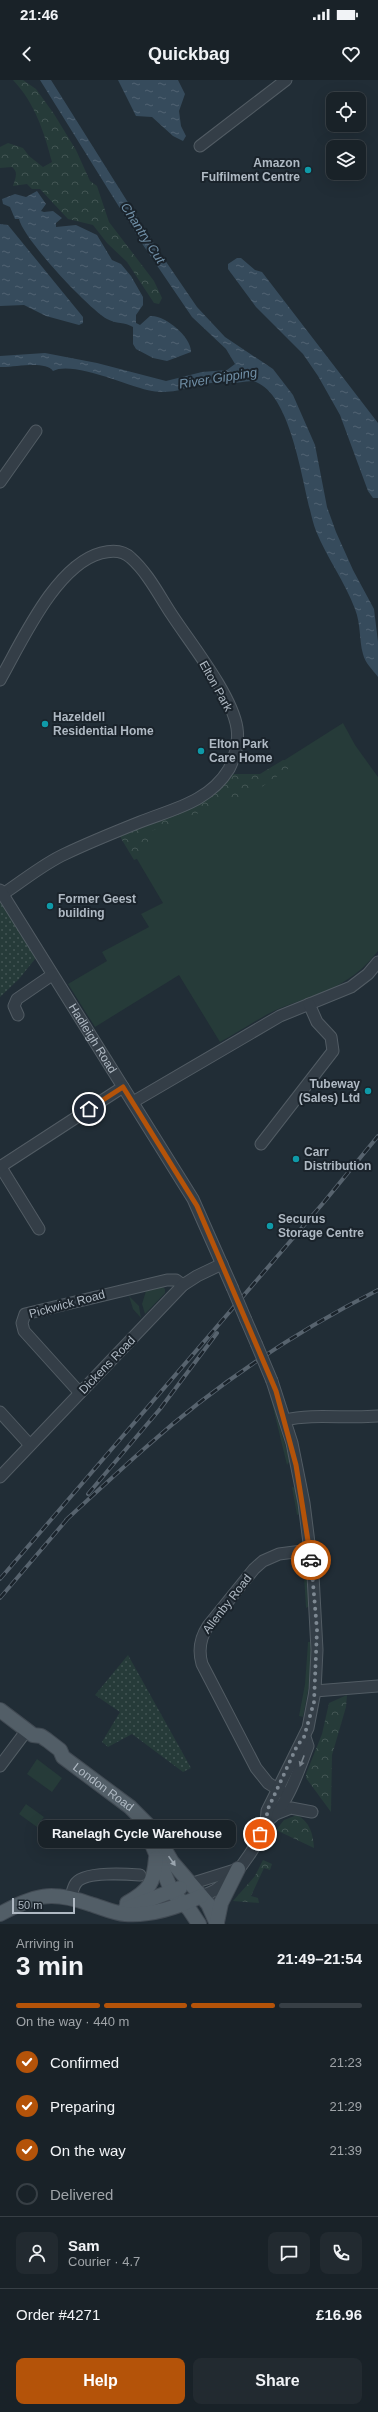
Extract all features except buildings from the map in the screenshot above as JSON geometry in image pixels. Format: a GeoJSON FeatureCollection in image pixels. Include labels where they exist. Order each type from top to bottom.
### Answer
{"type":"FeatureCollection","features":[{"type":"Feature","properties":{"kind":"main road","name":"London Road"},"geometry":{"type":"LineString","coordinates":[[0,1710],[30,1732],[36,1743],[54,1757],[63,1757],[119,1798],[142,1819],[154,1831],[172,1862],[211,1908],[217,1923]]}},
{"type":"Feature","properties":{"kind":"main road","name":"London Road"},"geometry":{"type":"LineString","coordinates":[[142,1819],[156,1857],[172,1892],[184,1904],[199,1924]]}},
{"type":"Feature","properties":{"kind":"main road"},"geometry":{"type":"LineString","coordinates":[[115,1910],[136,1898],[148,1888],[154,1879],[156,1857]]}},
{"type":"Feature","properties":{"kind":"main road"},"geometry":{"type":"LineString","coordinates":[[217,1923],[221,1903],[238,1869]]}},
{"type":"Feature","properties":{"kind":"main road"},"geometry":{"type":"LineString","coordinates":[[115,1910],[135,1906],[190,1884]]}},
{"type":"Feature","properties":{"kind":"main road","name":"Hadleigh Road"},"geometry":{"type":"LineString","coordinates":[[0,1914],[36,1898],[59,1895],[115,1910],[123,1914],[142,1914],[184,1904],[201,1896]]}},
{"type":"Feature","properties":{"kind":"street"},"geometry":{"type":"LineString","coordinates":[[200,146],[286,80]]}},
{"type":"Feature","properties":{"kind":"street"},"geometry":{"type":"LineString","coordinates":[[0,482],[36,431]]}},
{"type":"Feature","properties":{"kind":"street","name":"Elton Park"},"geometry":{"type":"LineString","coordinates":[[0,680],[23,639],[61,580],[84,561],[100,553],[119,552],[131,557],[158,594],[209,670],[226,701],[237,728],[237,749],[229,769],[217,784],[198,800],[62,855],[2,892]]}},
{"type":"Feature","properties":{"kind":"street","name":"Hadleigh Road"},"geometry":{"type":"LineString","coordinates":[[2,892],[193,1199],[272,1381],[285,1420],[304,1503],[317,1630],[315,1691],[304,1737],[308,1746],[284,1788],[272,1817],[250,1854],[238,1869],[218,1889],[201,1896]]}},
{"type":"Feature","properties":{"kind":"street"},"geometry":{"type":"LineString","coordinates":[[133,1102],[266,1023],[289,1011],[350,987],[368,974],[378,962]]}},
{"type":"Feature","properties":{"kind":"street"},"geometry":{"type":"LineString","coordinates":[[18,1015],[14,1006],[17,999],[52,974]]}},
{"type":"Feature","properties":{"kind":"street"},"geometry":{"type":"LineString","coordinates":[[261,1144],[334,1051],[331,1037],[317,1022],[309,1004]]}},
{"type":"Feature","properties":{"kind":"street"},"geometry":{"type":"LineString","coordinates":[[39,1229],[0,1166],[123,1087]]}},
{"type":"Feature","properties":{"kind":"street","name":"Dickens Road"},"geometry":{"type":"LineString","coordinates":[[0,1477],[183,1285],[197,1276],[222,1264]]}},
{"type":"Feature","properties":{"kind":"street","name":"Pickwick Road"},"geometry":{"type":"LineString","coordinates":[[80,1393],[24,1331],[22,1323],[25,1314],[168,1280],[174,1280],[183,1285]]}},
{"type":"Feature","properties":{"kind":"street"},"geometry":{"type":"LineString","coordinates":[[0,1412],[30,1445]]}},
{"type":"Feature","properties":{"kind":"street"},"geometry":{"type":"LineString","coordinates":[[285,1420],[304,1416],[348,1418],[378,1416]]}},
{"type":"Feature","properties":{"kind":"street","name":"Allenby Road"},"geometry":{"type":"LineString","coordinates":[[284,1788],[271,1777],[266,1778],[256,1768],[204,1669],[200,1658],[200,1641],[208,1626],[259,1564],[279,1554],[310,1550]]}},
{"type":"Feature","properties":{"kind":"street"},"geometry":{"type":"LineString","coordinates":[[315,1691],[378,1686]]}},
{"type":"Feature","properties":{"kind":"street"},"geometry":{"type":"LineString","coordinates":[[0,1766],[30,1732]]}},
{"type":"Feature","properties":{"kind":"street"},"geometry":{"type":"LineString","coordinates":[[272,1817],[291,1808],[312,1812]]}},
{"type":"Feature","properties":{"kind":"street"},"geometry":{"type":"LineString","coordinates":[[190,1884],[221,1873],[238,1869]]}},
{"type":"Feature","properties":{"kind":"street"},"geometry":{"type":"LineString","coordinates":[[71,1897],[77,1882],[81,1879],[107,1875],[140,1875]]}},
{"type":"Feature","properties":{"kind":"green space"},"geometry":{"type":"Polygon","coordinates":[[[13,80],[23,80],[36,89],[54,114],[76,150],[90,181],[97,186],[109,222],[154,281],[162,298],[159,304],[154,303],[127,262],[107,243],[93,225],[68,219],[40,189],[32,189],[27,184],[13,186],[16,176],[14,169],[12,167],[0,168],[0,147],[8,143],[23,148],[29,156],[43,167],[52,162],[38,118],[27,98],[13,80]]]}},
{"type":"Feature","properties":{"kind":"green space"},"geometry":{"type":"Polygon","coordinates":[[[343,723],[355,745],[378,777],[378,951],[355,974],[343,982],[319,994],[276,1010],[220,1042],[179,975],[95,1027],[68,984],[107,961],[102,952],[149,927],[141,914],[163,903],[121,832],[261,775],[343,723]]]}},
{"type":"Feature","properties":{"kind":"green space"},"geometry":{"type":"Polygon","coordinates":[[[283,760],[289,761],[289,768],[247,797],[222,801],[199,813],[151,831],[148,835],[148,854],[134,860],[116,830],[177,808],[230,774],[260,774],[283,760]]]}},
{"type":"Feature","properties":{"kind":"green space"},"geometry":{"type":"Polygon","coordinates":[[[0,890],[39,954],[19,979],[0,997],[0,890]]]}},
{"type":"Feature","properties":{"kind":"green space"},"geometry":{"type":"Polygon","coordinates":[[[163,1287],[165,1289],[165,1293],[145,1314],[142,1304],[146,1291],[163,1287]]]}},
{"type":"Feature","properties":{"kind":"green space"},"geometry":{"type":"Polygon","coordinates":[[[129,1296],[139,1306],[141,1318],[133,1309],[129,1296]]]}},
{"type":"Feature","properties":{"kind":"green space"},"geometry":{"type":"Polygon","coordinates":[[[268,1387],[290,1461],[287,1465],[268,1387]]]}},
{"type":"Feature","properties":{"kind":"green space"},"geometry":{"type":"Polygon","coordinates":[[[292,1487],[296,1488],[300,1514],[297,1515],[292,1487]]]}},
{"type":"Feature","properties":{"kind":"green space"},"geometry":{"type":"Polygon","coordinates":[[[303,1560],[307,1564],[310,1606],[306,1608],[303,1560]]]}},
{"type":"Feature","properties":{"kind":"green space"},"geometry":{"type":"Polygon","coordinates":[[[308,1642],[312,1642],[310,1681],[303,1717],[299,1716],[305,1684],[308,1642]]]}},
{"type":"Feature","properties":{"kind":"green space"},"geometry":{"type":"Polygon","coordinates":[[[128,1655],[191,1768],[183,1772],[132,1734],[108,1747],[102,1742],[120,1712],[95,1695],[128,1655]]]}},
{"type":"Feature","properties":{"kind":"green space"},"geometry":{"type":"Polygon","coordinates":[[[347,1695],[346,1707],[332,1755],[331,1812],[306,1778],[306,1774],[322,1734],[329,1703],[347,1695]]]}},
{"type":"Feature","properties":{"kind":"green space"},"geometry":{"type":"Polygon","coordinates":[[[37,1759],[62,1778],[52,1792],[27,1774],[37,1759]]]}},
{"type":"Feature","properties":{"kind":"green space"},"geometry":{"type":"Polygon","coordinates":[[[26,1804],[44,1817],[37,1827],[19,1814],[26,1804]]]}},
{"type":"Feature","properties":{"kind":"green space"},"geometry":{"type":"Polygon","coordinates":[[[297,1815],[308,1825],[313,1838],[314,1848],[276,1830],[284,1820],[297,1815]]]}},
{"type":"Feature","properties":{"kind":"green space"},"geometry":{"type":"Polygon","coordinates":[[[263,1860],[272,1864],[270,1870],[264,1868],[251,1896],[258,1898],[259,1903],[233,1901],[255,1876],[263,1860]]]}},
{"type":"Feature","properties":{"kind":"water"},"geometry":{"type":"Polygon","coordinates":[[[40,80],[51,80],[156,247],[197,307],[225,337],[273,369],[293,395],[315,445],[327,507],[336,532],[353,570],[374,609],[378,642],[378,677],[364,657],[358,620],[351,599],[316,531],[296,449],[289,427],[280,407],[269,392],[256,382],[249,381],[203,384],[176,391],[161,392],[142,389],[87,371],[62,369],[53,371],[49,368],[36,365],[0,367],[0,356],[45,353],[97,363],[166,381],[202,372],[227,370],[235,364],[226,349],[192,317],[141,242],[40,80]]]}},
{"type":"Feature","properties":{"kind":"water"},"geometry":{"type":"Polygon","coordinates":[[[118,80],[178,80],[185,94],[179,111],[181,126],[186,136],[183,141],[173,136],[152,117],[136,116],[118,80]]]}},
{"type":"Feature","properties":{"kind":"water"},"geometry":{"type":"Polygon","coordinates":[[[37,191],[46,204],[41,211],[53,211],[62,218],[56,223],[56,227],[76,225],[97,235],[112,260],[121,264],[131,276],[143,297],[143,305],[136,315],[136,323],[140,325],[150,316],[156,316],[162,319],[182,333],[190,346],[191,352],[167,361],[153,358],[136,349],[133,344],[133,327],[107,319],[72,288],[32,242],[23,229],[19,219],[15,219],[10,207],[3,204],[2,199],[15,194],[26,197],[37,191]]]}},
{"type":"Feature","properties":{"kind":"water"},"geometry":{"type":"Polygon","coordinates":[[[0,224],[8,225],[83,317],[83,323],[79,325],[46,316],[24,305],[0,306],[0,224]]]}},
{"type":"Feature","properties":{"kind":"water"},"geometry":{"type":"Polygon","coordinates":[[[237,258],[241,258],[255,270],[262,272],[378,423],[378,498],[373,498],[368,491],[340,415],[318,376],[303,354],[256,307],[228,269],[228,264],[237,258]]]}},
{"type":"Feature","properties":{"kind":"railway"},"geometry":{"type":"LineString","coordinates":[[0,1579],[324,1202],[378,1136]]}},
{"type":"Feature","properties":{"kind":"railway"},"geometry":{"type":"LineString","coordinates":[[66,1520],[171,1425],[227,1382],[286,1342],[347,1306],[378,1290]]}},
{"type":"Feature","properties":{"kind":"railway"},"geometry":{"type":"LineString","coordinates":[[88,1494],[160,1409],[217,1333]]}},
{"type":"Feature","properties":{"kind":"railway"},"geometry":{"type":"LineString","coordinates":[[0,1598],[69,1517]]}},
{"type":"Feature","properties":{"kind":"way so far"},"geometry":{"type":"LineString","coordinates":[[260,1834],[267,1821],[267,1811],[297,1746],[304,1737],[314,1702],[317,1666],[317,1619],[311,1560]]}},
{"type":"Feature","properties":{"kind":"place","name":"Amazon Fulfilment Centre"},"geometry":{"type":"Point","coordinates":[308,170]}},
{"type":"Feature","properties":{"kind":"place","name":"Hazeldell Residential Home"},"geometry":{"type":"Point","coordinates":[45,724]}},
{"type":"Feature","properties":{"kind":"place","name":"Elton Park Care Home"},"geometry":{"type":"Point","coordinates":[201,751]}},
{"type":"Feature","properties":{"kind":"place","name":"Former Geest building"},"geometry":{"type":"Point","coordinates":[50,906]}},
{"type":"Feature","properties":{"kind":"place","name":"Tubeway (Sales) Ltd"},"geometry":{"type":"Point","coordinates":[368,1091]}},
{"type":"Feature","properties":{"kind":"place","name":"Carr Distribution"},"geometry":{"type":"Point","coordinates":[296,1159]}},
{"type":"Feature","properties":{"kind":"place","name":"Securus Storage Centre"},"geometry":{"type":"Point","coordinates":[270,1226]}},
{"type":"Feature","properties":{"kind":"place","name":"Ranelagh Cycle Warehouse"},"geometry":{"type":"Point","coordinates":[260,1834]}},
{"type":"Feature","properties":{"kind":"route"},"geometry":{"type":"LineString","coordinates":[[89,1109],[123,1087],[178,1173],[197,1206],[280,1402],[292,1443],[304,1503],[311,1560]]}},
{"type":"Feature","properties":{"kind":"water label","name":"Chantry Cut"},"geometry":{"type":"Point","coordinates":[143,233]}},
{"type":"Feature","properties":{"kind":"water label","name":"River Gipping"},"geometry":{"type":"Point","coordinates":[218,378]}}]}
